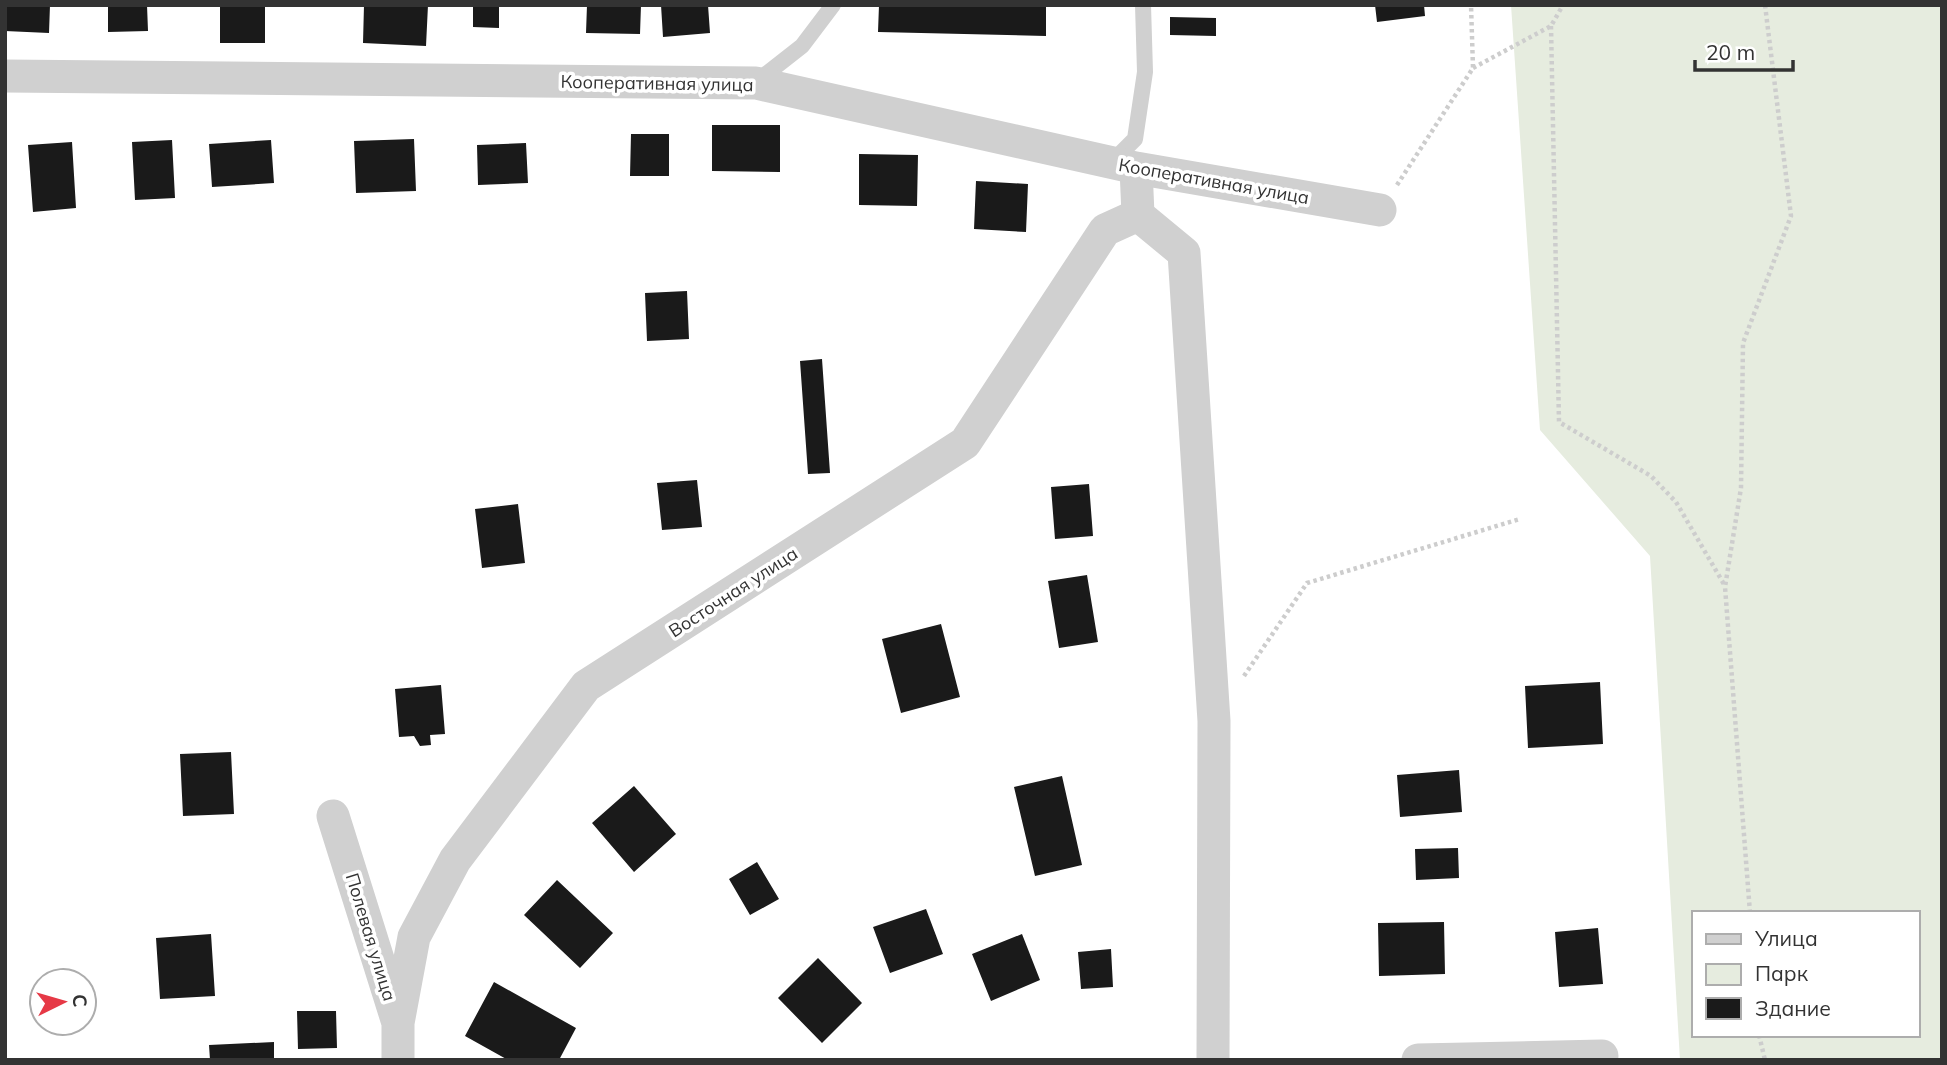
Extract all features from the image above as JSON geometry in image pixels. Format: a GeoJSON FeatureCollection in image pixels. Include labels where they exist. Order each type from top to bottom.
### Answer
{"type":"FeatureCollection","features":[{"type":"Feature","properties":{"kind":"street","name":"Кооперативная улица"},"geometry":{"type":"LineString","coordinates":[[5,76],[755,83],[1124,165],[1380,210]]}},
{"type":"Feature","properties":{"kind":"street"},"geometry":{"type":"LineString","coordinates":[[1124,165],[1138,215],[1184,253],[1214,721],[1213,1060]]}},
{"type":"Feature","properties":{"kind":"street","name":"Восточная улица"},"geometry":{"type":"LineString","coordinates":[[398,1023],[414,937],[455,860],[586,686],[965,443],[1105,230],[1138,215]]}},
{"type":"Feature","properties":{"kind":"street","name":"Полевая улица"},"geometry":{"type":"LineString","coordinates":[[332,816],[398,1023],[398,1060]]}},
{"type":"Feature","properties":{"kind":"street"},"geometry":{"type":"LineString","coordinates":[[1418,1060],[1602,1056]]}},
{"type":"Feature","properties":{"kind":"lane"},"geometry":{"type":"LineString","coordinates":[[755,83],[802,46],[833,5]]}},
{"type":"Feature","properties":{"kind":"lane"},"geometry":{"type":"LineString","coordinates":[[1124,165],[1135,139],[1145,72],[1143,5]]}},
{"type":"Feature","properties":{"kind":"path"},"geometry":{"type":"LineString","coordinates":[[1471,5],[1473,68]]}},
{"type":"Feature","properties":{"kind":"path"},"geometry":{"type":"LineString","coordinates":[[1380,210],[1473,68],[1550,26],[1563,5]]}},
{"type":"Feature","properties":{"kind":"path"},"geometry":{"type":"LineString","coordinates":[[1750,911],[1725,587],[1741,488],[1743,343],[1791,216],[1765,5]]}},
{"type":"Feature","properties":{"kind":"path"},"geometry":{"type":"LineString","coordinates":[[1550,26],[1559,422],[1651,476],[1676,502],[1725,587]]}},
{"type":"Feature","properties":{"kind":"path"},"geometry":{"type":"LineString","coordinates":[[1214,721],[1307,583],[1520,519]]}},
{"type":"Feature","properties":{"kind":"path"},"geometry":{"type":"LineString","coordinates":[[1759,1037],[1765,1060]]}},
{"type":"Feature","properties":{"kind":"green space"},"geometry":{"type":"Polygon","coordinates":[[[1511,5],[1942,5],[1942,1060],[1680,1060],[1650,556],[1540,430],[1511,5]]]}},
{"type":"Feature","properties":{"kind":"building"},"geometry":{"type":"Polygon","coordinates":[[[5,5],[50,5],[49,33],[5,31],[5,5]]]}},
{"type":"Feature","properties":{"kind":"building"},"geometry":{"type":"Polygon","coordinates":[[[108,5],[147,5],[148,31],[108,32],[108,5]]]}},
{"type":"Feature","properties":{"kind":"building"},"geometry":{"type":"Polygon","coordinates":[[[220,5],[265,5],[265,43],[220,43],[220,5]]]}},
{"type":"Feature","properties":{"kind":"building"},"geometry":{"type":"Polygon","coordinates":[[[364,5],[428,5],[426,46],[363,43],[364,5]]]}},
{"type":"Feature","properties":{"kind":"building"},"geometry":{"type":"Polygon","coordinates":[[[473,5],[499,5],[499,28],[473,27],[473,5]]]}},
{"type":"Feature","properties":{"kind":"building"},"geometry":{"type":"Polygon","coordinates":[[[587,5],[641,5],[640,34],[586,33],[587,5]]]}},
{"type":"Feature","properties":{"kind":"building"},"geometry":{"type":"Polygon","coordinates":[[[661,5],[708,5],[710,33],[663,37],[661,5]]]}},
{"type":"Feature","properties":{"kind":"building"},"geometry":{"type":"Polygon","coordinates":[[[879,5],[1046,5],[1046,36],[878,32],[879,5]]]}},
{"type":"Feature","properties":{"kind":"building"},"geometry":{"type":"Polygon","coordinates":[[[1375,5],[1424,5],[1425,16],[1377,22],[1375,5]]]}},
{"type":"Feature","properties":{"kind":"building"},"geometry":{"type":"Polygon","coordinates":[[[1170,17],[1216,18],[1216,36],[1170,35],[1170,17]]]}},
{"type":"Feature","properties":{"kind":"building"},"geometry":{"type":"Polygon","coordinates":[[[712,125],[780,125],[780,172],[712,171],[712,125]]]}},
{"type":"Feature","properties":{"kind":"building"},"geometry":{"type":"Polygon","coordinates":[[[631,134],[669,134],[669,176],[630,176],[631,134]]]}},
{"type":"Feature","properties":{"kind":"building"},"geometry":{"type":"Polygon","coordinates":[[[414,139],[416,191],[356,193],[354,141],[414,139]]]}},
{"type":"Feature","properties":{"kind":"building"},"geometry":{"type":"Polygon","coordinates":[[[172,140],[175,198],[135,200],[132,142],[172,140]]]}},
{"type":"Feature","properties":{"kind":"building"},"geometry":{"type":"Polygon","coordinates":[[[271,140],[274,183],[212,187],[209,144],[271,140]]]}},
{"type":"Feature","properties":{"kind":"building"},"geometry":{"type":"Polygon","coordinates":[[[72,142],[76,208],[33,212],[28,145],[72,142]]]}},
{"type":"Feature","properties":{"kind":"building"},"geometry":{"type":"Polygon","coordinates":[[[526,143],[528,183],[478,185],[477,145],[526,143]]]}},
{"type":"Feature","properties":{"kind":"building"},"geometry":{"type":"Polygon","coordinates":[[[859,154],[918,155],[917,206],[859,205],[859,154]]]}},
{"type":"Feature","properties":{"kind":"building"},"geometry":{"type":"Polygon","coordinates":[[[976,181],[1028,184],[1026,232],[974,229],[976,181]]]}},
{"type":"Feature","properties":{"kind":"building"},"geometry":{"type":"Polygon","coordinates":[[[687,291],[689,339],[647,341],[645,293],[687,291]]]}},
{"type":"Feature","properties":{"kind":"building"},"geometry":{"type":"Polygon","coordinates":[[[822,359],[830,473],[808,474],[800,361],[822,359]]]}},
{"type":"Feature","properties":{"kind":"building"},"geometry":{"type":"Polygon","coordinates":[[[697,480],[702,527],[662,530],[657,483],[697,480]]]}},
{"type":"Feature","properties":{"kind":"building"},"geometry":{"type":"Polygon","coordinates":[[[1089,484],[1093,536],[1055,539],[1051,487],[1089,484]]]}},
{"type":"Feature","properties":{"kind":"building"},"geometry":{"type":"Polygon","coordinates":[[[518,504],[525,563],[482,568],[475,509],[518,504]]]}},
{"type":"Feature","properties":{"kind":"building"},"geometry":{"type":"Polygon","coordinates":[[[1087,575],[1098,642],[1059,648],[1048,581],[1087,575]]]}},
{"type":"Feature","properties":{"kind":"building"},"geometry":{"type":"Polygon","coordinates":[[[941,624],[960,697],[901,713],[882,639],[941,624]]]}},
{"type":"Feature","properties":{"kind":"building"},"geometry":{"type":"Polygon","coordinates":[[[1600,682],[1603,744],[1528,748],[1525,686],[1600,682]]]}},
{"type":"Feature","properties":{"kind":"building"},"geometry":{"type":"Polygon","coordinates":[[[441,685],[445,734],[430,735],[431,745],[420,746],[414,736],[399,737],[395,689],[441,685]]]}},
{"type":"Feature","properties":{"kind":"building"},"geometry":{"type":"Polygon","coordinates":[[[231,752],[234,814],[183,816],[180,754],[231,752]]]}},
{"type":"Feature","properties":{"kind":"building"},"geometry":{"type":"Polygon","coordinates":[[[1459,770],[1462,812],[1400,817],[1397,775],[1459,770]]]}},
{"type":"Feature","properties":{"kind":"building"},"geometry":{"type":"Polygon","coordinates":[[[1062,776],[1082,865],[1035,876],[1014,787],[1062,776]]]}},
{"type":"Feature","properties":{"kind":"building"},"geometry":{"type":"Polygon","coordinates":[[[634,786],[676,834],[634,872],[592,823],[634,786]]]}},
{"type":"Feature","properties":{"kind":"building"},"geometry":{"type":"Polygon","coordinates":[[[1458,848],[1459,878],[1416,880],[1415,849],[1458,848]]]}},
{"type":"Feature","properties":{"kind":"building"},"geometry":{"type":"Polygon","coordinates":[[[757,862],[779,899],[750,915],[729,879],[757,862]]]}},
{"type":"Feature","properties":{"kind":"building"},"geometry":{"type":"Polygon","coordinates":[[[557,880],[613,933],[580,968],[524,915],[557,880]]]}},
{"type":"Feature","properties":{"kind":"building"},"geometry":{"type":"Polygon","coordinates":[[[926,909],[943,954],[890,973],[873,927],[926,909]]]}},
{"type":"Feature","properties":{"kind":"building"},"geometry":{"type":"Polygon","coordinates":[[[1444,922],[1445,974],[1379,976],[1378,923],[1444,922]]]}},
{"type":"Feature","properties":{"kind":"building"},"geometry":{"type":"Polygon","coordinates":[[[1598,928],[1603,984],[1559,987],[1555,932],[1598,928]]]}},
{"type":"Feature","properties":{"kind":"building"},"geometry":{"type":"Polygon","coordinates":[[[211,934],[215,996],[160,999],[156,938],[211,934]]]}},
{"type":"Feature","properties":{"kind":"building"},"geometry":{"type":"Polygon","coordinates":[[[1022,934],[1040,980],[991,1001],[972,954],[1022,934]]]}},
{"type":"Feature","properties":{"kind":"building"},"geometry":{"type":"Polygon","coordinates":[[[1111,949],[1113,987],[1081,989],[1078,952],[1111,949]]]}},
{"type":"Feature","properties":{"kind":"building"},"geometry":{"type":"Polygon","coordinates":[[[818,958],[862,1003],[822,1043],[778,998],[818,958]]]}},
{"type":"Feature","properties":{"kind":"building"},"geometry":{"type":"Polygon","coordinates":[[[494,982],[576,1028],[559,1060],[508,1060],[465,1036],[494,982]]]}},
{"type":"Feature","properties":{"kind":"building"},"geometry":{"type":"Polygon","coordinates":[[[297,1011],[336,1011],[337,1048],[298,1049],[297,1011]]]}},
{"type":"Feature","properties":{"kind":"building"},"geometry":{"type":"Polygon","coordinates":[[[274,1042],[274,1060],[210,1060],[209,1045],[274,1042]]]}}]}
